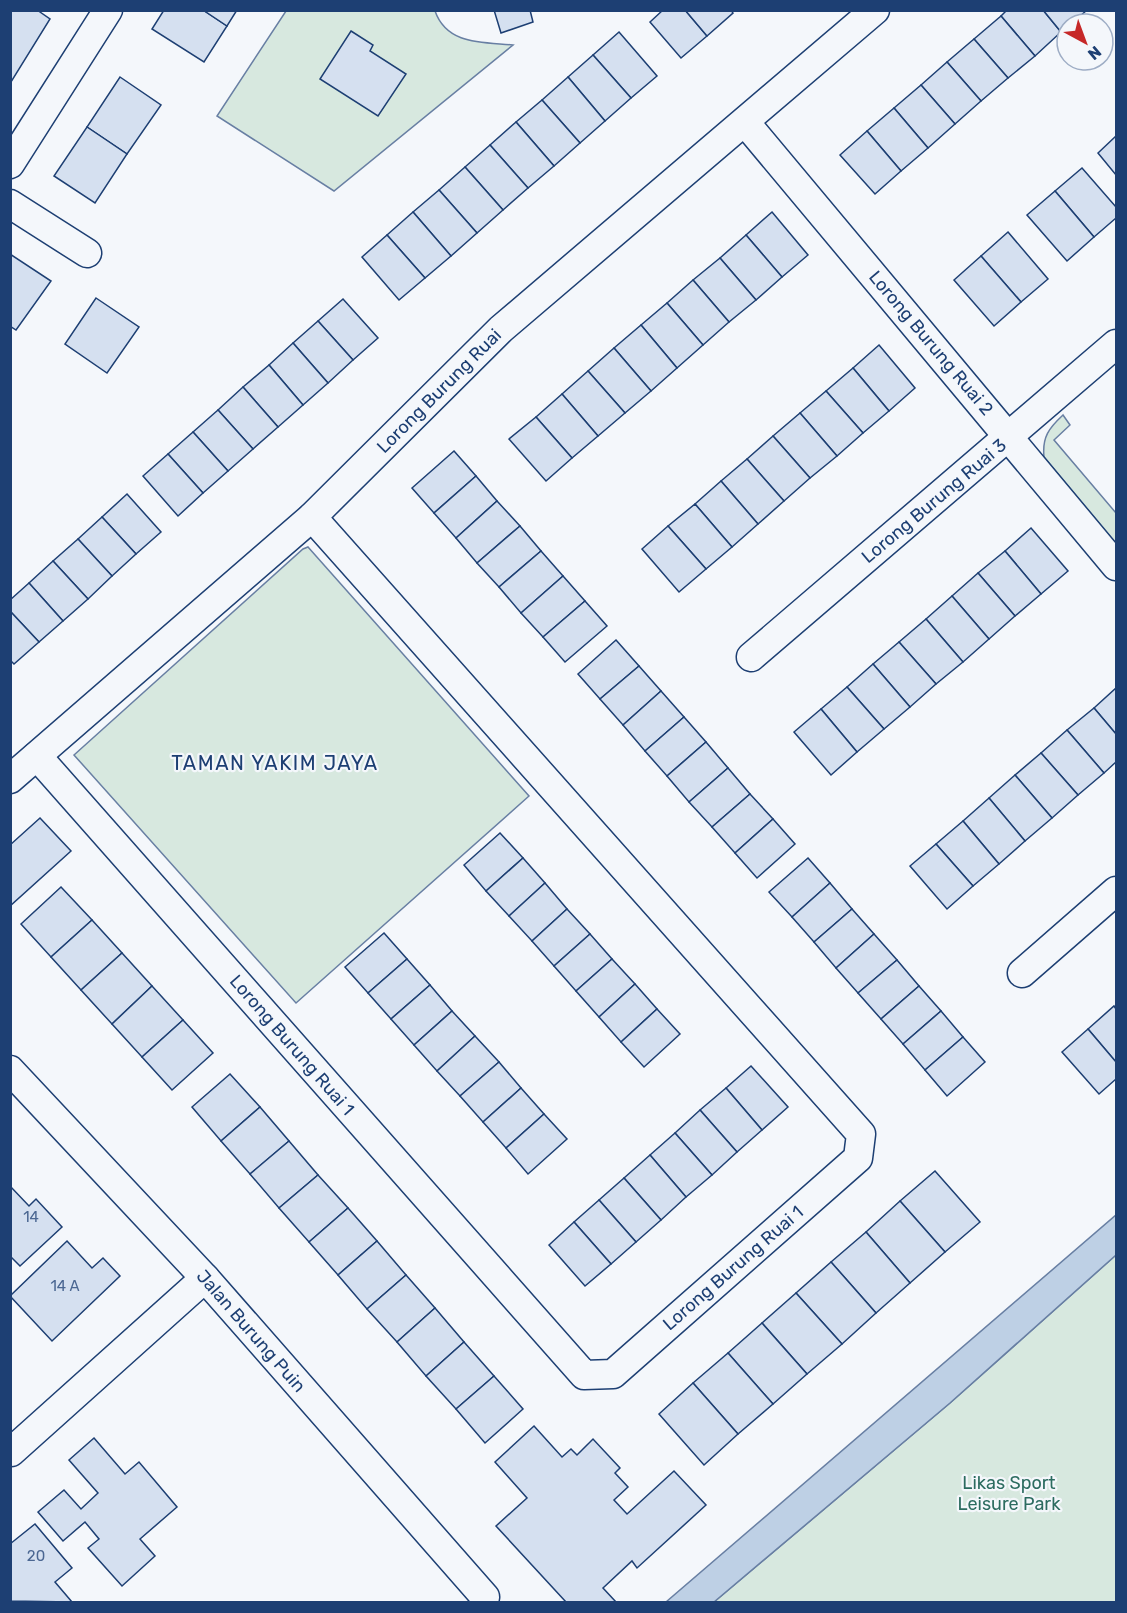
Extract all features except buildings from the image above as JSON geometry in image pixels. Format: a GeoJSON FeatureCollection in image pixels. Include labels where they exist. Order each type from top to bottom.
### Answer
{"type":"FeatureCollection","features":[{"type":"Feature","properties":{"kind":"street"},"geometry":{"type":"LineString","coordinates":[[10,164],[108,10]]}},
{"type":"Feature","properties":{"kind":"street","name":"Lorong Burung Ruai"},"geometry":{"type":"LineString","coordinates":[[12,776],[312,517],[501,329],[875,10]]}},
{"type":"Feature","properties":{"kind":"street","name":"Lorong Burung Ruai 2"},"geometry":{"type":"LineString","coordinates":[[745,122],[1116,566]]}},
{"type":"Feature","properties":{"kind":"street"},"geometry":{"type":"LineString","coordinates":[[10,204],[87,253]]}},
{"type":"Feature","properties":{"kind":"street","name":"Lorong Burung Ruai 3"},"geometry":{"type":"LineString","coordinates":[[751,657],[1116,344]]}},
{"type":"Feature","properties":{"kind":"street","name":"Lorong Burung Ruai 1"},"geometry":{"type":"LineString","coordinates":[[37,756],[584,1375],[613,1374],[858,1158],[861,1134],[312,517]]}},
{"type":"Feature","properties":{"kind":"street"},"geometry":{"type":"LineString","coordinates":[[1022,973],[1116,891]]}},
{"type":"Feature","properties":{"kind":"street","name":"Jalan Burung Puin"},"geometry":{"type":"LineString","coordinates":[[10,1070],[205,1278],[485,1597]]}},
{"type":"Feature","properties":{"kind":"street"},"geometry":{"type":"LineString","coordinates":[[11,1452],[205,1278]]}},
{"type":"Feature","properties":{"kind":"green space"},"geometry":{"type":"Polygon","coordinates":[[[286,11],[435,11],[448,30],[457,36],[478,42],[513,45],[334,191],[217,116],[286,11]]]}},
{"type":"Feature","properties":{"kind":"green space"},"geometry":{"type":"Polygon","coordinates":[[[1063,415],[1070,425],[1054,440],[1116,513],[1116,544],[1044,457],[1044,444],[1048,433],[1063,415]]]}},
{"type":"Feature","properties":{"kind":"green space"},"geometry":{"type":"Polygon","coordinates":[[[308,547],[529,796],[296,1003],[74,755],[303,549],[308,547]]]}},
{"type":"Feature","properties":{"kind":"green space","name":"Likas Sport Leisure Park"},"geometry":{"type":"Polygon","coordinates":[[[1116,1255],[1116,1602],[714,1602],[950,1403],[1116,1255]]]}},
{"type":"Feature","properties":{"kind":"water"},"geometry":{"type":"Polygon","coordinates":[[[1116,1215],[1116,1255],[950,1403],[714,1602],[666,1602],[1116,1215]]]}},
{"type":"Feature","properties":{"kind":"district","name":"TAMAN YAKIM JAYA"},"geometry":{"type":"Point","coordinates":[275,763]}}]}
